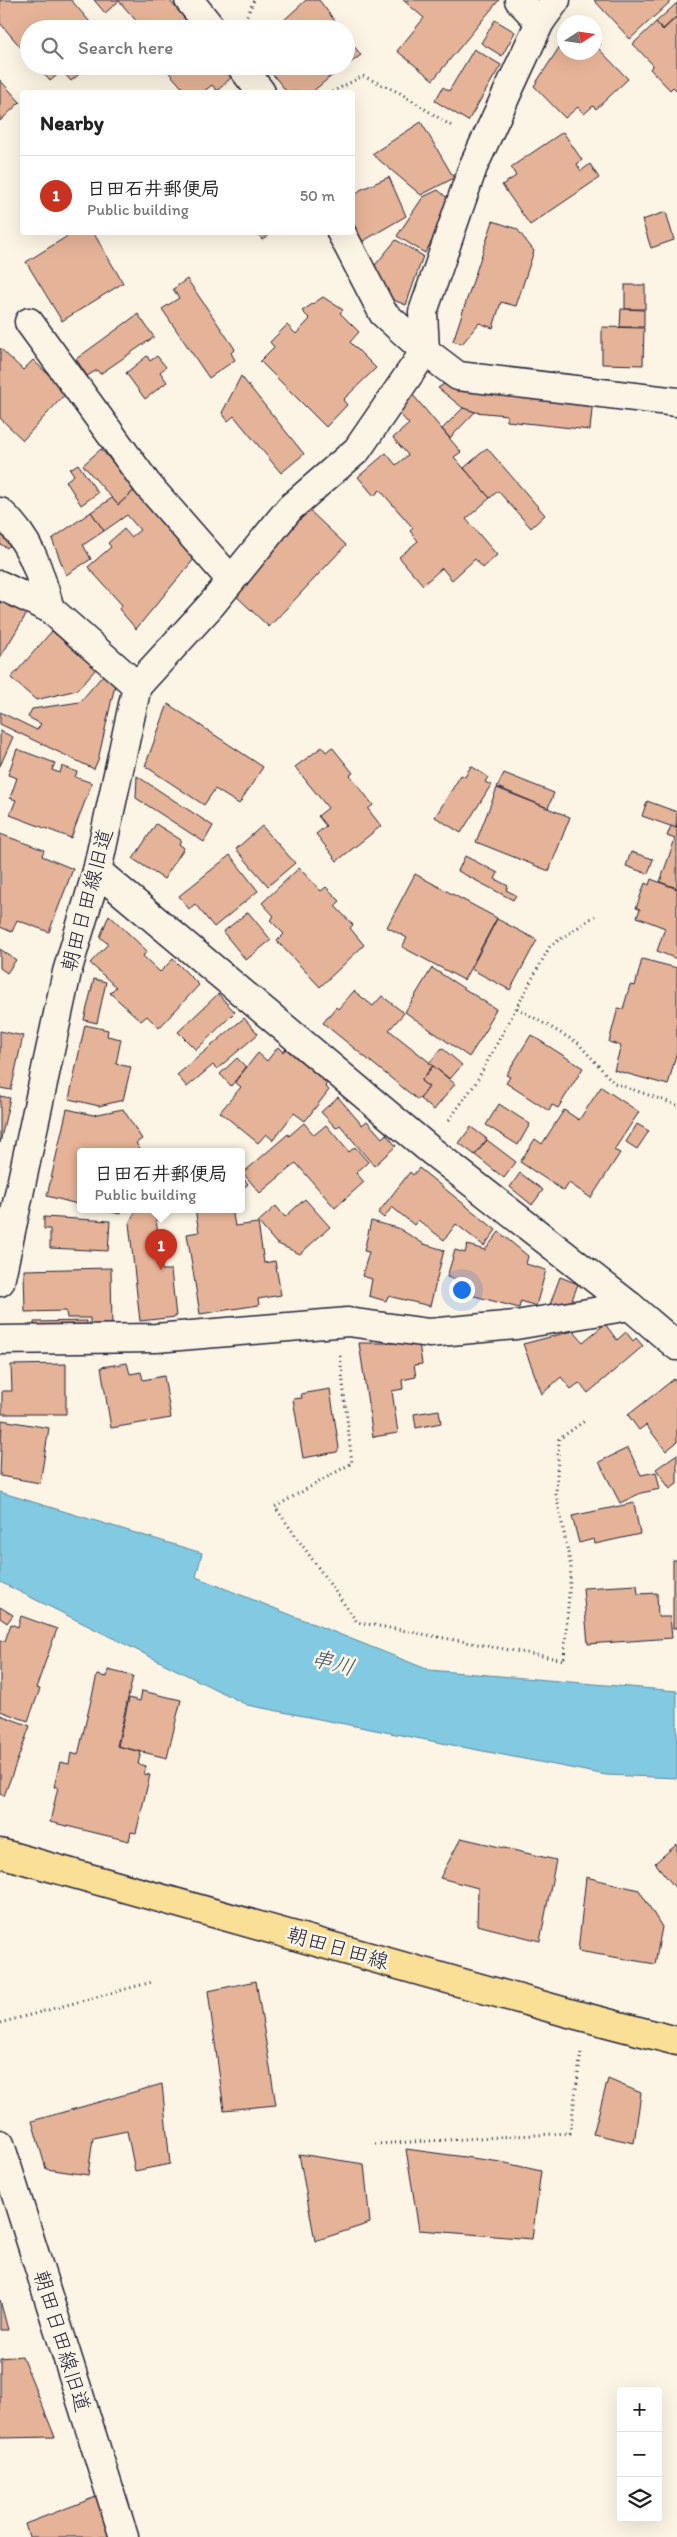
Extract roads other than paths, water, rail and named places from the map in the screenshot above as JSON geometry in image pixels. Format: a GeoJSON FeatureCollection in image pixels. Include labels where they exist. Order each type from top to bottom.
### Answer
{"type":"FeatureCollection","features":[{"type":"Feature","properties":{"kind":"main road","name":"朝田日田線"},"geometry":{"type":"LineString","coordinates":[[0,1853],[569,2014],[677,2041]]}},
{"type":"Feature","properties":{"kind":"street"},"geometry":{"type":"LineString","coordinates":[[189,0],[205,20]]}},
{"type":"Feature","properties":{"kind":"street"},"geometry":{"type":"LineString","coordinates":[[519,0],[540,22]]}},
{"type":"Feature","properties":{"kind":"street"},"geometry":{"type":"LineString","coordinates":[[0,585],[50,609],[137,686],[212,604],[290,508],[357,450],[424,351],[424,312],[473,167],[540,22],[556,0]]}},
{"type":"Feature","properties":{"kind":"street"},"geometry":{"type":"LineString","coordinates":[[248,75],[259,90]]}},
{"type":"Feature","properties":{"kind":"street"},"geometry":{"type":"LineString","coordinates":[[343,235],[382,313],[424,351],[458,376],[677,402]]}},
{"type":"Feature","properties":{"kind":"street"},"geometry":{"type":"LineString","coordinates":[[29,322],[147,484],[231,580]]}},
{"type":"Feature","properties":{"kind":"street"},"geometry":{"type":"LineString","coordinates":[[0,512],[14,525],[35,558],[50,609]]}},
{"type":"Feature","properties":{"kind":"street","name":"朝田日田線旧道"},"geometry":{"type":"LineString","coordinates":[[0,1282],[67,972],[97,872],[137,686]]}},
{"type":"Feature","properties":{"kind":"street"},"geometry":{"type":"LineString","coordinates":[[97,872],[429,1150],[630,1306],[677,1346]]}},
{"type":"Feature","properties":{"kind":"street"},"geometry":{"type":"LineString","coordinates":[[0,1340],[156,1338],[348,1322],[429,1333],[516,1325],[630,1306]]}},
{"type":"Feature","properties":{"kind":"street","name":"朝田日田線旧道"},"geometry":{"type":"LineString","coordinates":[[0,2144],[124,2537]]}},
{"type":"Feature","properties":{"kind":"water","name":"串川"},"geometry":{"type":"Polygon","coordinates":[[[0,1492],[202,1553],[196,1577],[429,1670],[677,1691],[677,1778],[606,1775],[247,1705],[0,1582],[0,1492]]]}},
{"type":"Feature","properties":{"kind":"place","name":"日田石井郵便局"},"geometry":{"type":"Point","coordinates":[161,1270]}}]}
